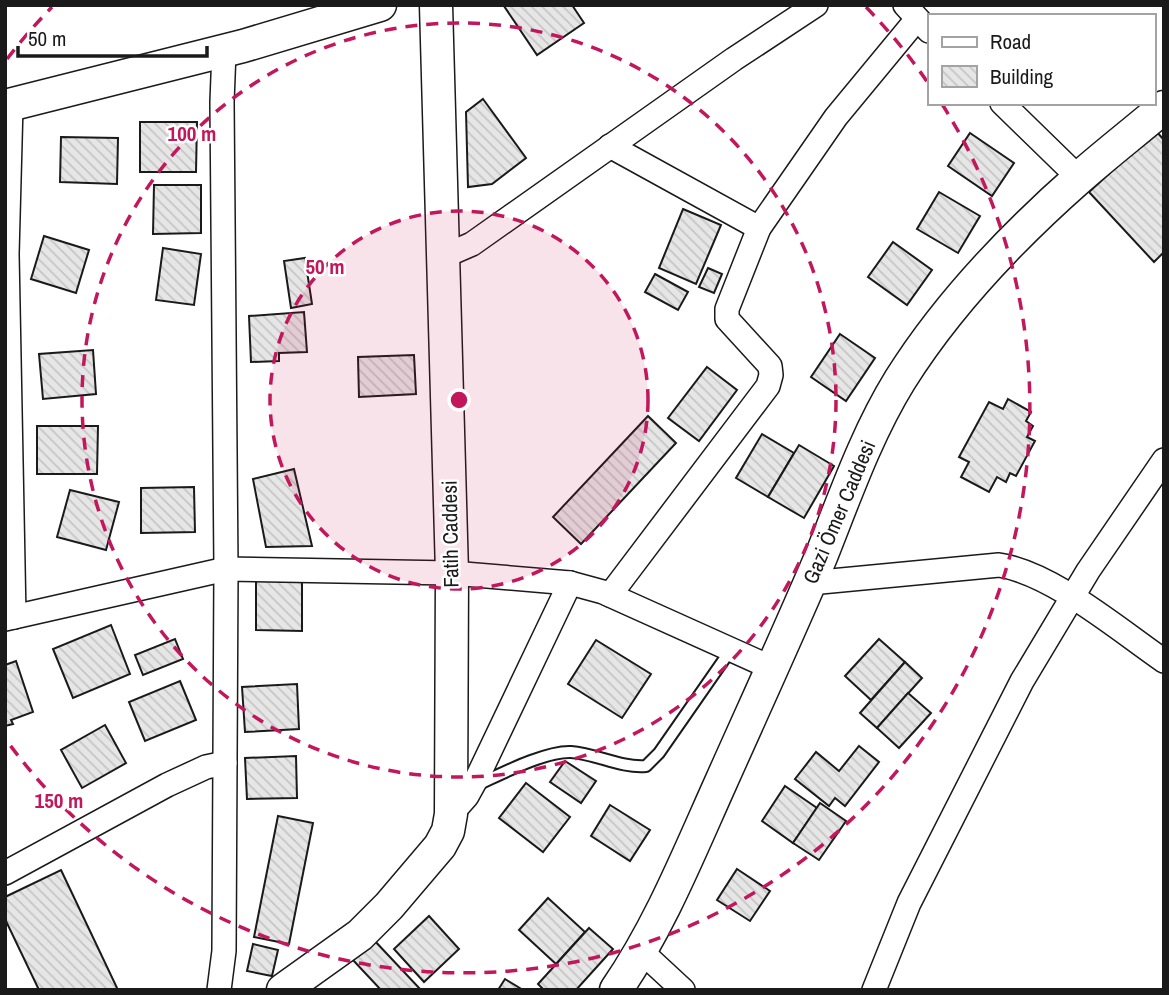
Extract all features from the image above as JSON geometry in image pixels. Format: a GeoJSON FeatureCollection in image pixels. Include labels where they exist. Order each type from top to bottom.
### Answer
{"type":"FeatureCollection","features":[{"type":"Feature","properties":{"kind":"street"},"geometry":{"type":"LineString","coordinates":[[380,5],[224,51],[8,106],[6,255],[10,618],[226,569],[452,573],[570,583],[610,595],[772,668]]}},
{"type":"Feature","properties":{"kind":"street","name":"Fatih Caddesi"},"geometry":{"type":"LineString","coordinates":[[284,990],[360,935],[388,906],[440,846],[448,831],[451,814],[452,573],[436,5]]}},
{"type":"Feature","properties":{"kind":"street"},"geometry":{"type":"LineString","coordinates":[[442,257],[472,244],[779,28],[816,5]]}},
{"type":"Feature","properties":{"kind":"street"},"geometry":{"type":"LineString","coordinates":[[610,595],[768,386],[770,366],[727,319],[727,309],[759,228],[836,117],[917,18]]}},
{"type":"Feature","properties":{"kind":"street"},"geometry":{"type":"LineString","coordinates":[[219,990],[224,951],[224,51]]}},
{"type":"Feature","properties":{"kind":"street"},"geometry":{"type":"LineString","coordinates":[[1004,105],[1079,178]]}},
{"type":"Feature","properties":{"kind":"street","name":"Gazi Ömer Caddesi"},"geometry":{"type":"LineString","coordinates":[[616,990],[642,952],[696,838],[810,583],[871,435],[898,383],[926,341],[982,274],[1079,178],[1164,107]]}},
{"type":"Feature","properties":{"kind":"street"},"geometry":{"type":"LineString","coordinates":[[610,146],[759,228]]}},
{"type":"Feature","properties":{"kind":"street"},"geometry":{"type":"LineString","coordinates":[[874,990],[909,903],[1022,681],[1088,571],[1164,460]]}},
{"type":"Feature","properties":{"kind":"street"},"geometry":{"type":"LineString","coordinates":[[810,583],[999,565],[1018,568],[1072,597],[1164,661]]}},
{"type":"Feature","properties":{"kind":"street"},"geometry":{"type":"LineString","coordinates":[[451,814],[472,788],[570,583]]}},
{"type":"Feature","properties":{"kind":"street"},"geometry":{"type":"LineString","coordinates":[[5,873],[167,785],[206,767],[225,763]]}},
{"type":"Feature","properties":{"kind":"street"},"geometry":{"type":"LineString","coordinates":[[642,952],[683,990]]}},
{"type":"Feature","properties":{"kind":"lane"},"geometry":{"type":"LineString","coordinates":[[472,788],[547,757],[569,752],[631,767],[646,766],[659,753],[732,648]]}},
{"type":"Feature","properties":{"kind":"building"},"geometry":{"type":"Polygon","coordinates":[[[505,5],[572,5],[584,23],[537,55],[505,5]]]}},
{"type":"Feature","properties":{"kind":"building"},"geometry":{"type":"Polygon","coordinates":[[[483,99],[526,158],[492,184],[468,187],[466,112],[483,99]]]}},
{"type":"Feature","properties":{"kind":"building"},"geometry":{"type":"Polygon","coordinates":[[[140,122],[197,122],[196,172],[140,172],[140,122]]]}},
{"type":"Feature","properties":{"kind":"building"},"geometry":{"type":"Polygon","coordinates":[[[1156,131],[1164,140],[1164,252],[1154,262],[1089,192],[1156,131]]]}},
{"type":"Feature","properties":{"kind":"building"},"geometry":{"type":"Polygon","coordinates":[[[970,133],[1014,163],[992,196],[948,166],[970,133]]]}},
{"type":"Feature","properties":{"kind":"building"},"geometry":{"type":"Polygon","coordinates":[[[61,137],[118,138],[117,184],[60,182],[61,137]]]}},
{"type":"Feature","properties":{"kind":"building"},"geometry":{"type":"Polygon","coordinates":[[[154,185],[201,185],[201,233],[153,234],[154,185]]]}},
{"type":"Feature","properties":{"kind":"building"},"geometry":{"type":"Polygon","coordinates":[[[939,192],[980,216],[958,253],[917,229],[939,192]]]}},
{"type":"Feature","properties":{"kind":"building"},"geometry":{"type":"Polygon","coordinates":[[[683,209],[721,225],[696,284],[659,268],[683,209]]]}},
{"type":"Feature","properties":{"kind":"building"},"geometry":{"type":"Polygon","coordinates":[[[44,236],[89,250],[76,293],[31,279],[44,236]]]}},
{"type":"Feature","properties":{"kind":"building"},"geometry":{"type":"Polygon","coordinates":[[[893,242],[932,270],[907,305],[868,277],[893,242]]]}},
{"type":"Feature","properties":{"kind":"building"},"geometry":{"type":"Polygon","coordinates":[[[163,248],[201,254],[194,305],[156,300],[163,248]]]}},
{"type":"Feature","properties":{"kind":"building"},"geometry":{"type":"Polygon","coordinates":[[[305,258],[312,304],[291,308],[284,261],[305,258]]]}},
{"type":"Feature","properties":{"kind":"building"},"geometry":{"type":"Polygon","coordinates":[[[708,268],[722,274],[714,293],[699,287],[708,268]]]}},
{"type":"Feature","properties":{"kind":"building"},"geometry":{"type":"Polygon","coordinates":[[[655,274],[688,292],[678,310],[645,292],[655,274]]]}},
{"type":"Feature","properties":{"kind":"building"},"geometry":{"type":"Polygon","coordinates":[[[304,312],[307,352],[279,353],[279,361],[251,362],[249,316],[304,312]]]}},
{"type":"Feature","properties":{"kind":"building"},"geometry":{"type":"Polygon","coordinates":[[[840,334],[875,358],[846,401],[811,377],[840,334]]]}},
{"type":"Feature","properties":{"kind":"building"},"geometry":{"type":"Polygon","coordinates":[[[93,350],[96,394],[43,399],[39,354],[93,350]]]}},
{"type":"Feature","properties":{"kind":"building"},"geometry":{"type":"Polygon","coordinates":[[[414,355],[416,394],[359,397],[358,357],[414,355]]]}},
{"type":"Feature","properties":{"kind":"building"},"geometry":{"type":"Polygon","coordinates":[[[707,367],[737,390],[699,441],[668,418],[707,367]]]}},
{"type":"Feature","properties":{"kind":"building"},"geometry":{"type":"Polygon","coordinates":[[[1008,399],[1031,412],[1026,421],[1033,426],[1027,437],[1035,441],[1016,476],[1010,473],[1006,482],[997,477],[989,492],[961,477],[969,462],[959,457],[989,402],[1003,409],[1008,399]]]}},
{"type":"Feature","properties":{"kind":"building"},"geometry":{"type":"Polygon","coordinates":[[[648,416],[676,443],[581,544],[553,517],[648,416]]]}},
{"type":"Feature","properties":{"kind":"building"},"geometry":{"type":"Polygon","coordinates":[[[37,426],[98,426],[97,474],[37,474],[37,426]]]}},
{"type":"Feature","properties":{"kind":"building"},"geometry":{"type":"Polygon","coordinates":[[[762,434],[794,453],[768,497],[736,478],[762,434]]]}},
{"type":"Feature","properties":{"kind":"building"},"geometry":{"type":"Polygon","coordinates":[[[799,445],[834,466],[804,518],[768,497],[799,445]]]}},
{"type":"Feature","properties":{"kind":"building"},"geometry":{"type":"Polygon","coordinates":[[[294,469],[312,546],[266,547],[253,479],[294,469]]]}},
{"type":"Feature","properties":{"kind":"building"},"geometry":{"type":"Polygon","coordinates":[[[194,487],[195,532],[141,533],[141,488],[194,487]]]}},
{"type":"Feature","properties":{"kind":"building"},"geometry":{"type":"Polygon","coordinates":[[[70,490],[119,502],[106,550],[57,537],[70,490]]]}},
{"type":"Feature","properties":{"kind":"building"},"geometry":{"type":"Polygon","coordinates":[[[256,580],[302,580],[302,631],[256,630],[256,580]]]}},
{"type":"Feature","properties":{"kind":"building"},"geometry":{"type":"Polygon","coordinates":[[[111,625],[130,674],[73,698],[53,649],[111,625]]]}},
{"type":"Feature","properties":{"kind":"building"},"geometry":{"type":"Polygon","coordinates":[[[175,639],[183,659],[143,675],[135,655],[175,639]]]}},
{"type":"Feature","properties":{"kind":"building"},"geometry":{"type":"Polygon","coordinates":[[[879,639],[905,662],[871,700],[845,676],[879,639]]]}},
{"type":"Feature","properties":{"kind":"building"},"geometry":{"type":"Polygon","coordinates":[[[596,640],[651,674],[622,718],[568,684],[596,640]]]}},
{"type":"Feature","properties":{"kind":"building"},"geometry":{"type":"Polygon","coordinates":[[[16,661],[33,712],[11,720],[13,724],[5,726],[5,665],[16,661]]]}},
{"type":"Feature","properties":{"kind":"building"},"geometry":{"type":"Polygon","coordinates":[[[905,662],[922,678],[877,728],[860,713],[905,662]]]}},
{"type":"Feature","properties":{"kind":"building"},"geometry":{"type":"Polygon","coordinates":[[[180,681],[196,720],[145,741],[129,702],[180,681]]]}},
{"type":"Feature","properties":{"kind":"building"},"geometry":{"type":"Polygon","coordinates":[[[297,684],[299,729],[245,732],[242,687],[297,684]]]}},
{"type":"Feature","properties":{"kind":"building"},"geometry":{"type":"Polygon","coordinates":[[[908,693],[931,713],[899,748],[877,728],[908,693]]]}},
{"type":"Feature","properties":{"kind":"building"},"geometry":{"type":"Polygon","coordinates":[[[105,725],[126,763],[82,788],[61,750],[105,725]]]}},
{"type":"Feature","properties":{"kind":"building"},"geometry":{"type":"Polygon","coordinates":[[[859,746],[879,762],[845,806],[835,798],[829,806],[795,779],[816,752],[839,771],[859,746]]]}},
{"type":"Feature","properties":{"kind":"building"},"geometry":{"type":"Polygon","coordinates":[[[296,756],[297,798],[247,799],[245,758],[296,756]]]}},
{"type":"Feature","properties":{"kind":"building"},"geometry":{"type":"Polygon","coordinates":[[[565,761],[596,781],[581,803],[550,782],[565,761]]]}},
{"type":"Feature","properties":{"kind":"building"},"geometry":{"type":"Polygon","coordinates":[[[526,783],[570,817],[543,852],[499,818],[526,783]]]}},
{"type":"Feature","properties":{"kind":"building"},"geometry":{"type":"Polygon","coordinates":[[[785,786],[817,808],[793,843],[762,821],[785,786]]]}},
{"type":"Feature","properties":{"kind":"building"},"geometry":{"type":"Polygon","coordinates":[[[820,803],[846,821],[819,860],[793,843],[820,803]]]}},
{"type":"Feature","properties":{"kind":"building"},"geometry":{"type":"Polygon","coordinates":[[[610,805],[650,830],[630,861],[591,836],[610,805]]]}},
{"type":"Feature","properties":{"kind":"building"},"geometry":{"type":"Polygon","coordinates":[[[278,816],[313,823],[289,944],[254,937],[278,816]]]}},
{"type":"Feature","properties":{"kind":"building"},"geometry":{"type":"Polygon","coordinates":[[[737,869],[770,891],[750,921],[717,900],[737,869]]]}},
{"type":"Feature","properties":{"kind":"building"},"geometry":{"type":"Polygon","coordinates":[[[61,870],[118,990],[39,990],[5,919],[5,897],[61,870]]]}},
{"type":"Feature","properties":{"kind":"building"},"geometry":{"type":"Polygon","coordinates":[[[548,898],[585,932],[556,964],[519,930],[548,898]]]}},
{"type":"Feature","properties":{"kind":"building"},"geometry":{"type":"Polygon","coordinates":[[[429,916],[459,949],[424,982],[394,949],[429,916]]]}},
{"type":"Feature","properties":{"kind":"building"},"geometry":{"type":"Polygon","coordinates":[[[589,928],[613,949],[576,990],[544,990],[538,984],[589,928]]]}},
{"type":"Feature","properties":{"kind":"building"},"geometry":{"type":"Polygon","coordinates":[[[373,939],[421,990],[381,990],[352,959],[373,939]]]}},
{"type":"Feature","properties":{"kind":"building"},"geometry":{"type":"Polygon","coordinates":[[[253,944],[278,950],[272,976],[247,971],[253,944]]]}},
{"type":"Feature","properties":{"kind":"building"},"geometry":{"type":"Polygon","coordinates":[[[505,979],[523,990],[498,990],[505,979]]]}}]}
